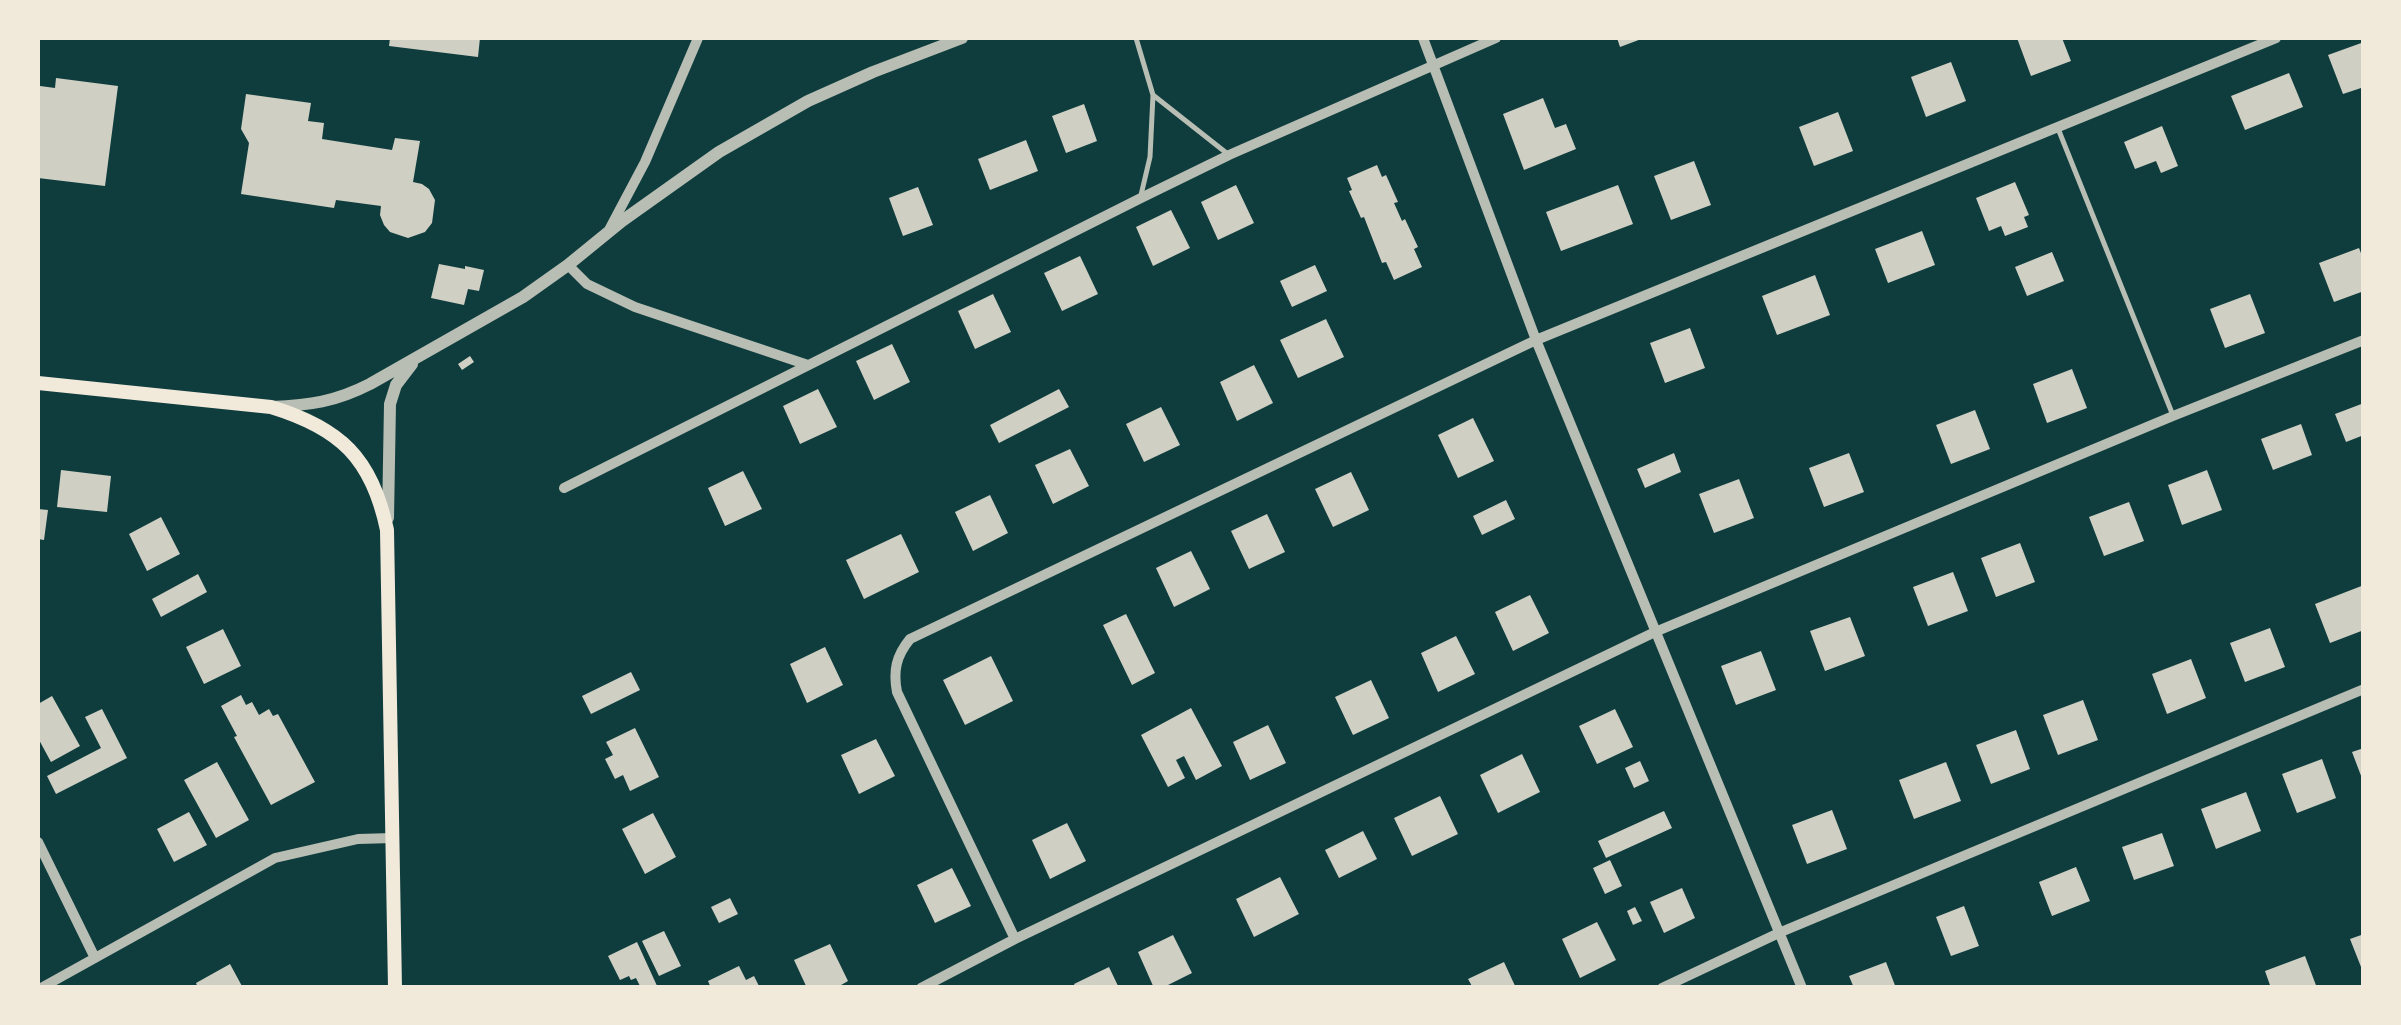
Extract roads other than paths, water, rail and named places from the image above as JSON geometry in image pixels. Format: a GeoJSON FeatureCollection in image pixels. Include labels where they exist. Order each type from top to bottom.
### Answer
{"type":"FeatureCollection","features":[{"type":"Feature","properties":{"kind":"main road"},"geometry":{"type":"LineString","coordinates":[[38,383],[271,406],[326,428],[363,466],[375,487],[387,530],[395,988]]}},
{"type":"Feature","properties":{"kind":"street"},"geometry":{"type":"LineString","coordinates":[[607,233],[646,162],[698,38]]}},
{"type":"Feature","properties":{"kind":"street"},"geometry":{"type":"LineString","coordinates":[[271,406],[318,404],[348,395],[523,297],[719,152],[808,101],[962,38]]}},
{"type":"Feature","properties":{"kind":"street"},"geometry":{"type":"LineString","coordinates":[[1423,38],[1536,340],[1802,988]]}},
{"type":"Feature","properties":{"kind":"street"},"geometry":{"type":"LineString","coordinates":[[564,488],[1140,198],[1433,63],[1496,38]]}},
{"type":"Feature","properties":{"kind":"street"},"geometry":{"type":"LineString","coordinates":[[1015,939],[897,692],[896,662],[910,639],[1536,340],[2276,38]]}},
{"type":"Feature","properties":{"kind":"street"},"geometry":{"type":"LineString","coordinates":[[568,265],[588,284],[635,307],[808,365]]}},
{"type":"Feature","properties":{"kind":"street"},"geometry":{"type":"LineString","coordinates":[[921,988],[1015,939],[1655,632],[2364,340]]}},
{"type":"Feature","properties":{"kind":"street"},"geometry":{"type":"LineString","coordinates":[[387,530],[390,404],[396,385],[420,355]]}},
{"type":"Feature","properties":{"kind":"street"},"geometry":{"type":"LineString","coordinates":[[1662,988],[1781,932],[2364,689]]}},
{"type":"Feature","properties":{"kind":"street"},"geometry":{"type":"LineString","coordinates":[[40,988],[276,858],[358,839],[393,838]]}},
{"type":"Feature","properties":{"kind":"street"},"geometry":{"type":"LineString","coordinates":[[38,842],[95,958]]}},
{"type":"Feature","properties":{"kind":"lane"},"geometry":{"type":"LineString","coordinates":[[1136,38],[1153,94],[1150,157],[1140,198]]}},
{"type":"Feature","properties":{"kind":"lane"},"geometry":{"type":"LineString","coordinates":[[1153,94],[1230,156]]}},
{"type":"Feature","properties":{"kind":"lane"},"geometry":{"type":"LineString","coordinates":[[2057,126],[2173,416]]}}]}
